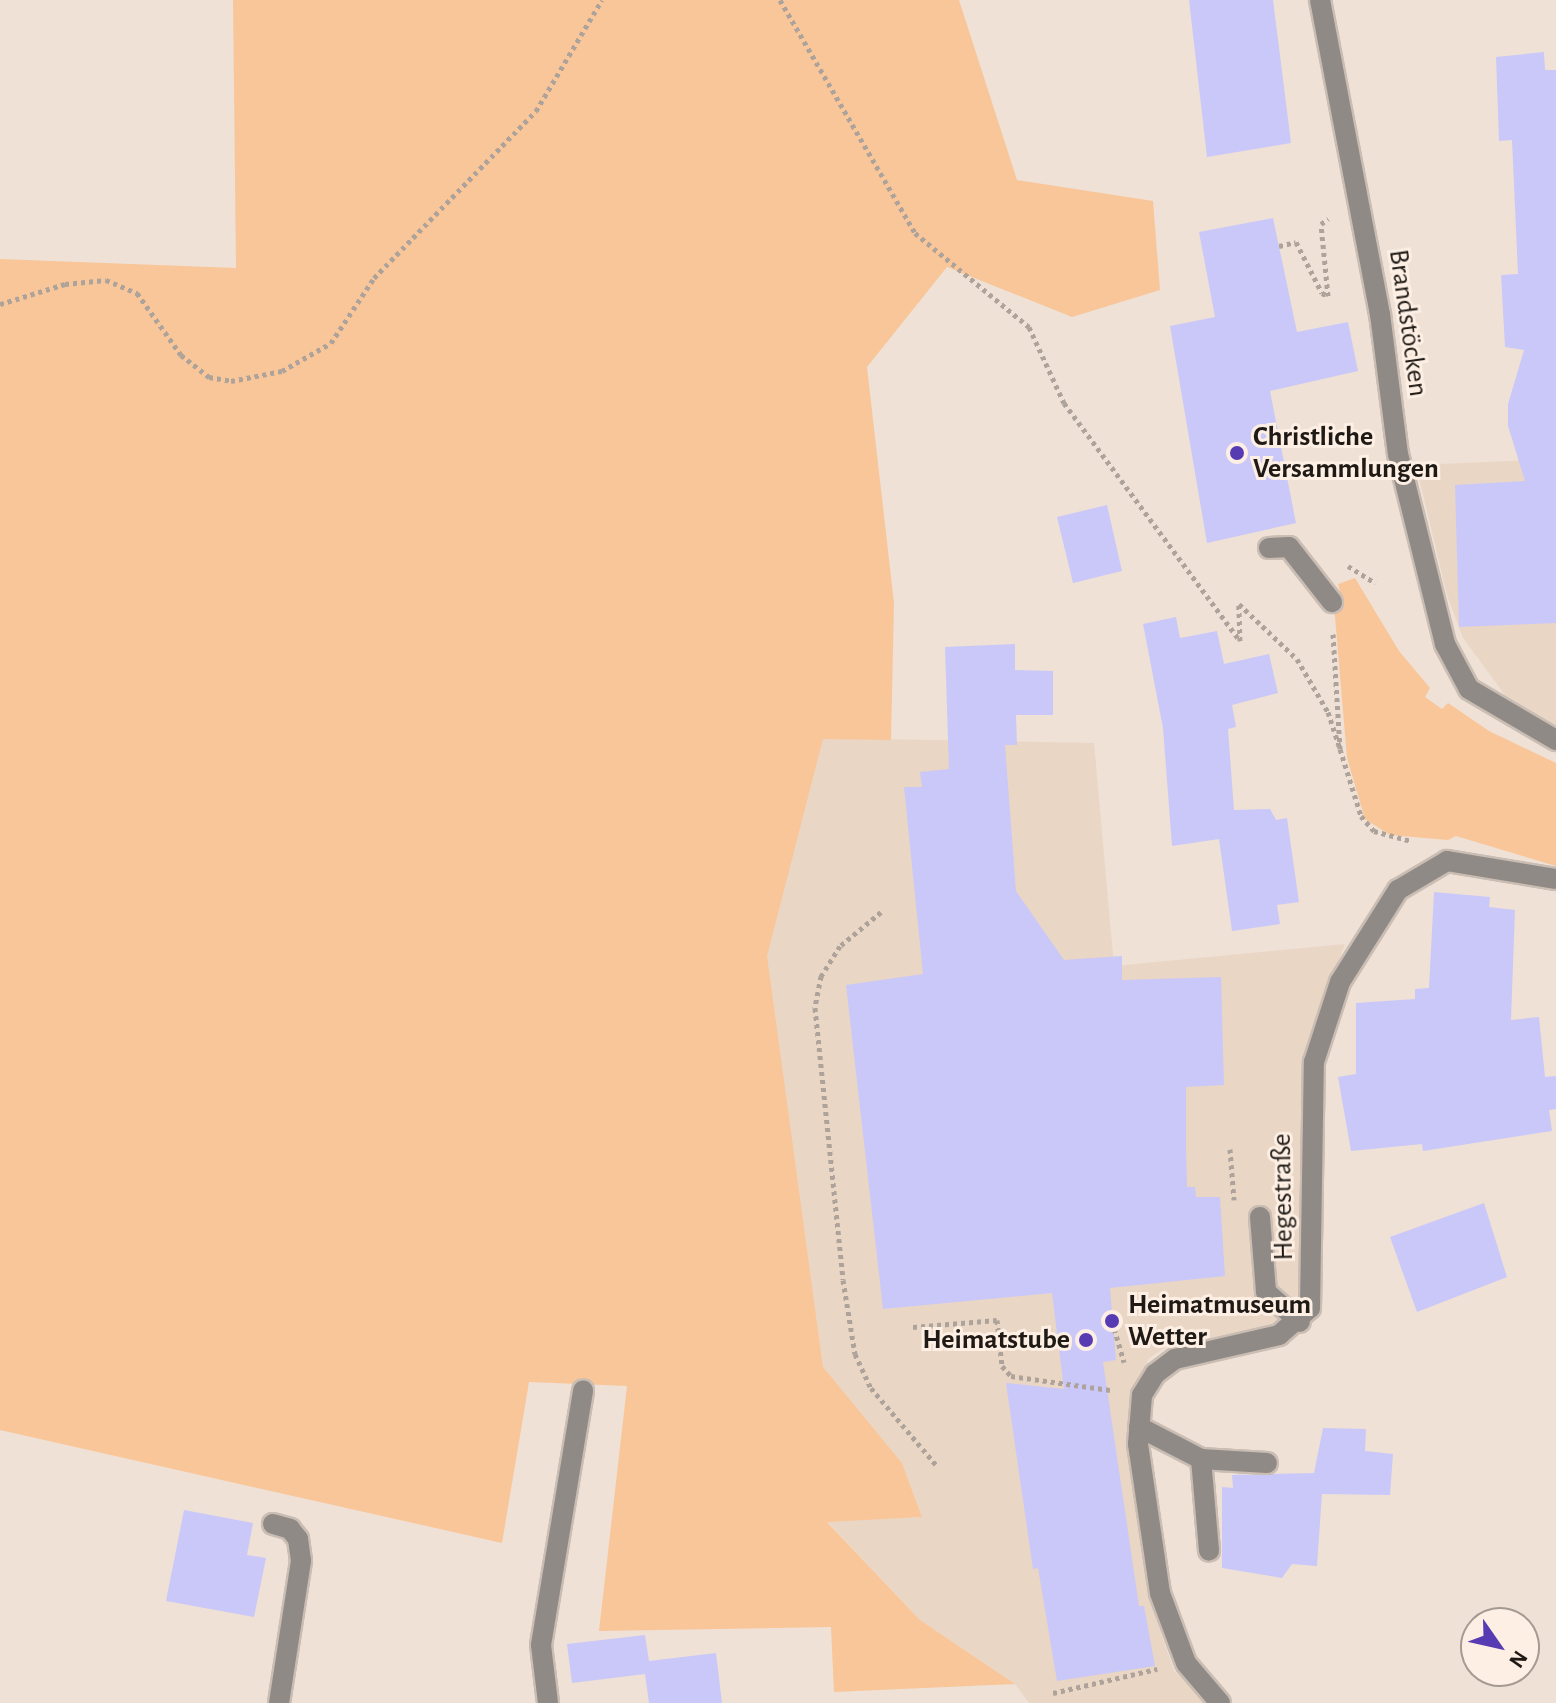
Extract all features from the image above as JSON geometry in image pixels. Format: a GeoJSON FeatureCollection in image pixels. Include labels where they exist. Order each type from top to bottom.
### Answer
{"type":"FeatureCollection","features":[{"type":"Feature","properties":{"kind":"street","name":"Brandstöcken"},"geometry":{"type":"LineString","coordinates":[[1320,0],[1380,314],[1398,454],[1445,644],[1469,689],[1556,740]]}},
{"type":"Feature","properties":{"kind":"street"},"geometry":{"type":"LineString","coordinates":[[1269,548],[1289,547],[1332,602]]}},
{"type":"Feature","properties":{"kind":"street"},"geometry":{"type":"LineString","coordinates":[[1447,861],[1556,879]]}},
{"type":"Feature","properties":{"kind":"street","name":"Hegestraße"},"geometry":{"type":"LineString","coordinates":[[1300,1322],[1313,1295],[1309,1099],[1330,1011],[1369,929],[1398,890],[1447,861]]}},
{"type":"Feature","properties":{"kind":"street"},"geometry":{"type":"LineString","coordinates":[[1220,1703],[1186,1663],[1160,1593],[1139,1427],[1142,1395],[1150,1379],[1175,1359],[1279,1335],[1300,1322],[1266,1292],[1260,1217]]}},
{"type":"Feature","properties":{"kind":"street"},"geometry":{"type":"LineString","coordinates":[[548,1703],[541,1645],[583,1390]]}},
{"type":"Feature","properties":{"kind":"street"},"geometry":{"type":"LineString","coordinates":[[1139,1427],[1201,1459],[1267,1463]]}},
{"type":"Feature","properties":{"kind":"street"},"geometry":{"type":"LineString","coordinates":[[1201,1459],[1209,1551]]}},
{"type":"Feature","properties":{"kind":"street"},"geometry":{"type":"LineString","coordinates":[[273,1524],[290,1529],[298,1539],[301,1561],[279,1703]]}},
{"type":"Feature","properties":{"kind":"path"},"geometry":{"type":"LineString","coordinates":[[0,304],[65,284],[106,280],[137,293],[181,355],[209,377],[231,381],[282,371],[331,343],[374,278],[536,111],[602,0]]}},
{"type":"Feature","properties":{"kind":"path"},"geometry":{"type":"LineString","coordinates":[[780,0],[915,233],[1029,327],[1064,403],[1240,641],[1239,604],[1297,659],[1328,712],[1366,825],[1408,841],[1441,841],[1447,861]]}},
{"type":"Feature","properties":{"kind":"path"},"geometry":{"type":"LineString","coordinates":[[1279,246],[1296,242],[1322,293],[1328,296],[1321,220],[1335,223]]}},
{"type":"Feature","properties":{"kind":"path"},"geometry":{"type":"LineString","coordinates":[[1334,556],[1375,583]]}},
{"type":"Feature","properties":{"kind":"path"},"geometry":{"type":"LineString","coordinates":[[1332,602],[1340,749]]}},
{"type":"Feature","properties":{"kind":"path"},"geometry":{"type":"LineString","coordinates":[[881,912],[840,946],[821,976],[815,1008],[838,1235],[855,1354],[871,1388],[937,1466]]}},
{"type":"Feature","properties":{"kind":"path"},"geometry":{"type":"LineString","coordinates":[[1230,1149],[1234,1201]]}},
{"type":"Feature","properties":{"kind":"path"},"geometry":{"type":"LineString","coordinates":[[913,1327],[997,1320],[1002,1366],[1011,1376],[1063,1387],[1113,1390]]}},
{"type":"Feature","properties":{"kind":"path"},"geometry":{"type":"LineString","coordinates":[[1053,1693],[1186,1663]]}},
{"type":"Feature","properties":{"kind":"shaded area"},"geometry":{"type":"Polygon","coordinates":[[[233,0],[959,0],[1017,180],[1153,201],[1160,290],[1072,317],[947,267],[867,367],[894,603],[891,740],[823,739],[767,956],[823,1367],[902,1463],[922,1517],[827,1522],[920,1620],[1015,1684],[834,1692],[831,1627],[599,1631],[627,1386],[529,1382],[502,1543],[0,1430],[0,259],[236,268],[233,0]]]}},
{"type":"Feature","properties":{"kind":"shaded area"},"geometry":{"type":"Polygon","coordinates":[[[1556,459],[1556,725],[1505,695],[1463,638],[1447,595],[1416,465],[1556,459]]]}},
{"type":"Feature","properties":{"kind":"shaded area"},"geometry":{"type":"Polygon","coordinates":[[[1355,578],[1399,651],[1430,688],[1425,697],[1442,709],[1448,703],[1489,731],[1556,763],[1556,866],[1456,836],[1448,840],[1390,835],[1365,819],[1347,758],[1334,605],[1342,600],[1338,584],[1355,578]]]}},
{"type":"Feature","properties":{"kind":"shaded area"},"geometry":{"type":"Polygon","coordinates":[[[823,738],[1094,743],[1114,966],[1345,944],[1308,1046],[1302,1099],[1299,1315],[1239,1335],[1166,1347],[1148,1359],[1129,1424],[1151,1604],[1174,1671],[1213,1703],[1029,1703],[1015,1684],[920,1620],[827,1521],[922,1517],[902,1463],[823,1368],[766,956],[823,738]]]}},
{"type":"Feature","properties":{"kind":"building"},"geometry":{"type":"Polygon","coordinates":[[[1189,0],[1273,0],[1291,143],[1207,157],[1189,0]]]}},
{"type":"Feature","properties":{"kind":"building"},"geometry":{"type":"Polygon","coordinates":[[[1544,52],[1545,70],[1556,70],[1556,623],[1459,627],[1455,485],[1525,481],[1508,426],[1508,404],[1524,350],[1505,347],[1501,275],[1518,274],[1512,140],[1499,141],[1496,57],[1544,52]]]}},
{"type":"Feature","properties":{"kind":"building","name":"Christliche Versammlungen"},"geometry":{"type":"Polygon","coordinates":[[[1273,218],[1297,332],[1348,322],[1358,371],[1270,391],[1296,523],[1207,543],[1170,326],[1215,317],[1199,232],[1273,218]]]}},
{"type":"Feature","properties":{"kind":"building"},"geometry":{"type":"Polygon","coordinates":[[[1107,505],[1122,571],[1073,583],[1057,517],[1107,505]]]}},
{"type":"Feature","properties":{"kind":"building"},"geometry":{"type":"Polygon","coordinates":[[[1176,617],[1180,638],[1217,631],[1224,664],[1269,654],[1278,693],[1232,705],[1236,727],[1228,729],[1234,810],[1270,809],[1276,820],[1287,818],[1299,902],[1277,905],[1280,924],[1232,931],[1219,839],[1172,846],[1163,728],[1143,624],[1176,617]]]}},
{"type":"Feature","properties":{"kind":"building"},"geometry":{"type":"Polygon","coordinates":[[[1015,644],[1015,670],[1053,671],[1053,715],[1016,715],[1017,745],[1005,745],[1016,891],[1064,960],[1122,956],[1122,980],[1221,977],[1224,1085],[1186,1087],[1186,1147],[1187,1187],[1195,1187],[1196,1197],[1220,1197],[1225,1276],[1110,1288],[1116,1360],[1103,1362],[1139,1606],[1144,1606],[1155,1666],[1057,1681],[1038,1568],[1033,1569],[1006,1383],[1064,1389],[1052,1293],[883,1309],[846,985],[923,974],[904,787],[922,787],[920,772],[949,769],[945,647],[1015,644]]]}},
{"type":"Feature","properties":{"kind":"building"},"geometry":{"type":"Polygon","coordinates":[[[1434,892],[1490,897],[1489,907],[1515,910],[1511,1020],[1539,1017],[1545,1077],[1556,1076],[1556,1109],[1549,1110],[1552,1131],[1423,1151],[1422,1144],[1351,1151],[1338,1077],[1356,1074],[1356,1003],[1415,999],[1415,989],[1429,988],[1434,892]]]}},
{"type":"Feature","properties":{"kind":"building"},"geometry":{"type":"Polygon","coordinates":[[[1484,1203],[1507,1277],[1417,1312],[1390,1237],[1484,1203]]]}},
{"type":"Feature","properties":{"kind":"building"},"geometry":{"type":"Polygon","coordinates":[[[1323,1428],[1366,1429],[1365,1451],[1393,1454],[1390,1495],[1322,1494],[1317,1566],[1292,1564],[1282,1578],[1222,1568],[1222,1487],[1233,1488],[1232,1475],[1314,1473],[1323,1428]]]}},
{"type":"Feature","properties":{"kind":"building"},"geometry":{"type":"Polygon","coordinates":[[[184,1510],[253,1523],[247,1555],[266,1558],[254,1617],[166,1601],[184,1510]]]}},
{"type":"Feature","properties":{"kind":"building"},"geometry":{"type":"Polygon","coordinates":[[[645,1635],[649,1661],[716,1653],[722,1703],[649,1703],[645,1674],[572,1683],[567,1644],[645,1635]]]}},
{"type":"Feature","properties":{"kind":"place","name":"Christliche Versammlungen"},"geometry":{"type":"Point","coordinates":[1237,453]}},
{"type":"Feature","properties":{"kind":"place","name":"Heimatmuseum Wetter"},"geometry":{"type":"Point","coordinates":[1112,1321]}},
{"type":"Feature","properties":{"kind":"place","name":"Heimatstube"},"geometry":{"type":"Point","coordinates":[1086,1340]}}]}
